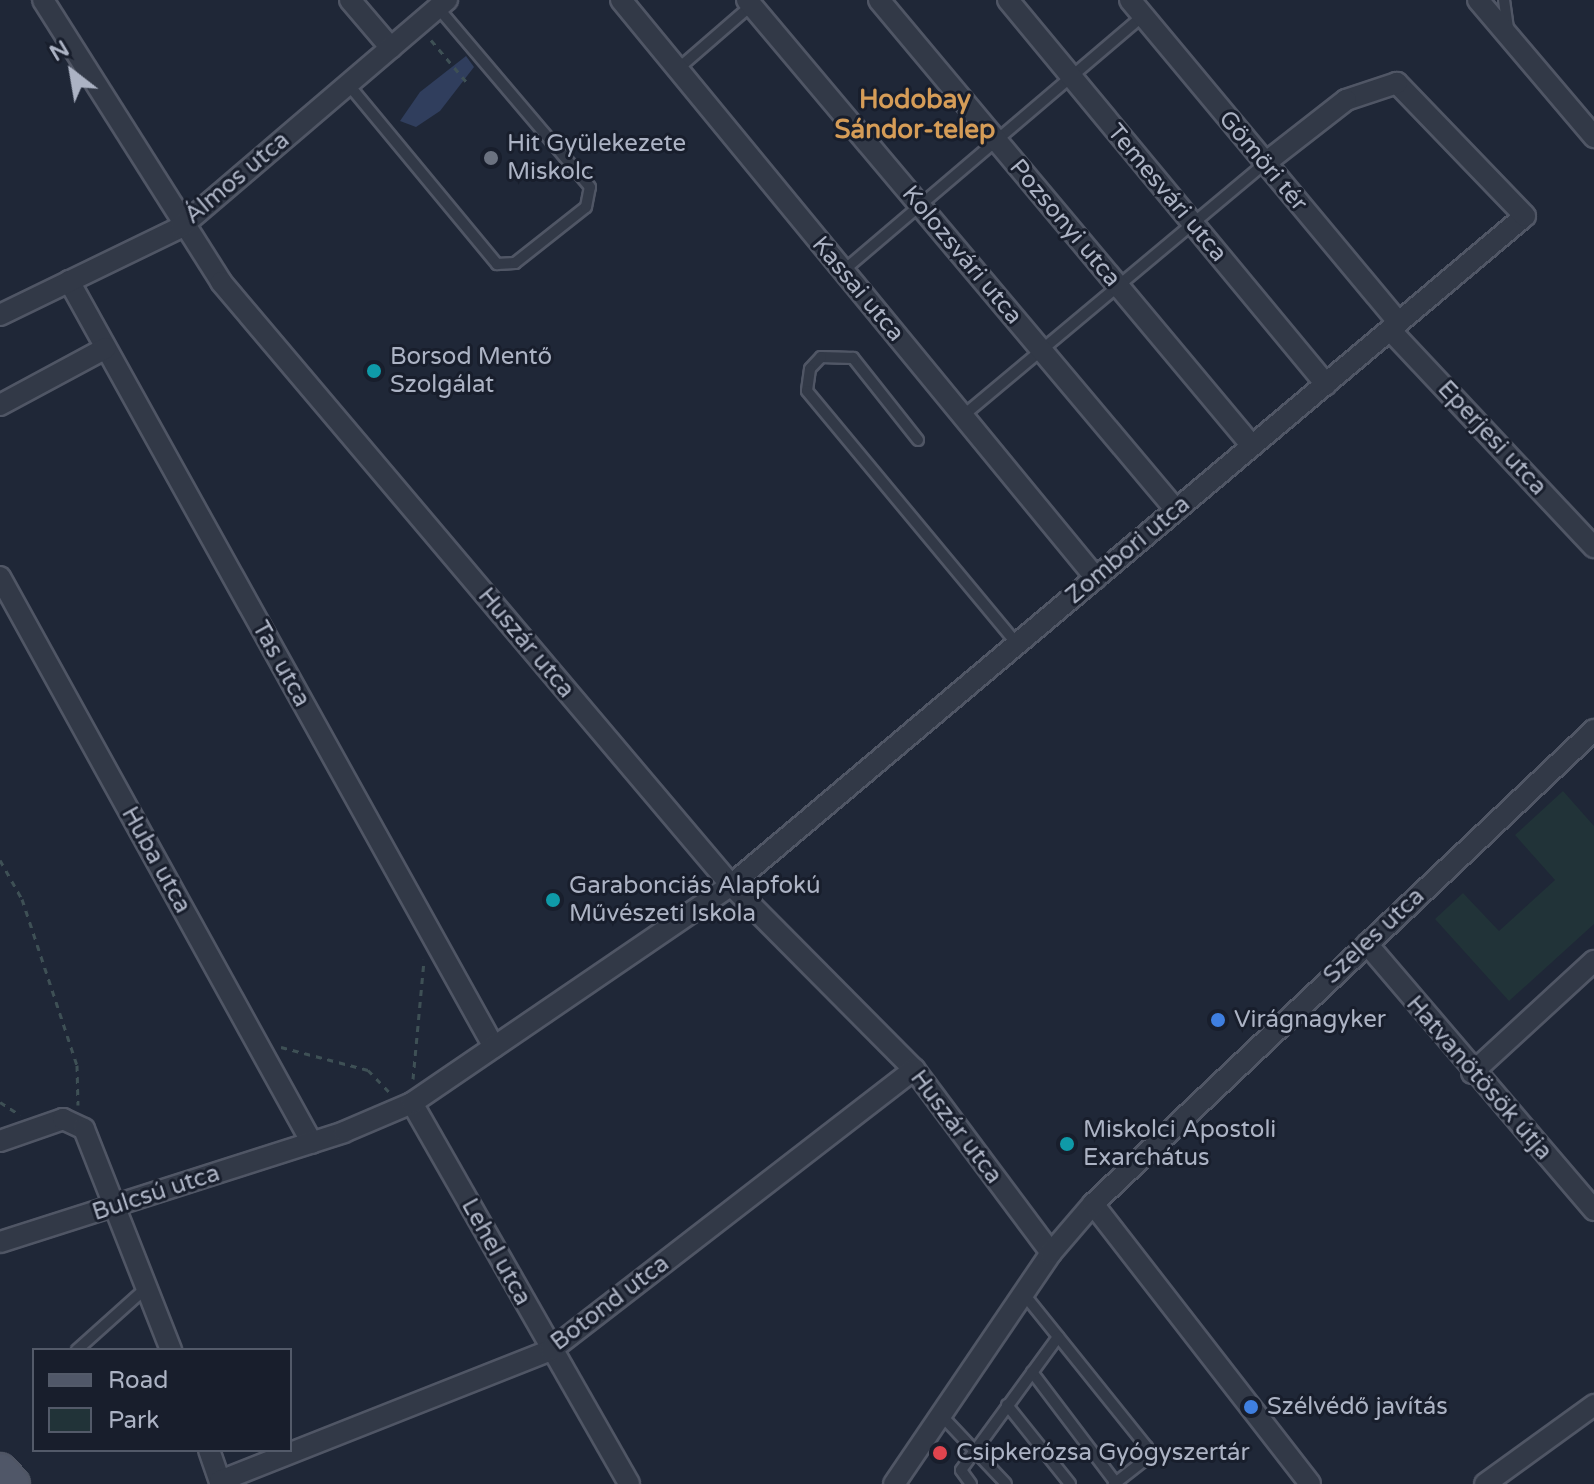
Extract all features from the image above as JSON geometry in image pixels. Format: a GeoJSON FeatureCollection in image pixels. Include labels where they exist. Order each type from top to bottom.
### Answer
{"type":"FeatureCollection","features":[{"type":"Feature","properties":{"kind":"main road"},"geometry":{"type":"LineString","coordinates":[[0,1470],[13,1484]]}},
{"type":"Feature","properties":{"kind":"street","name":"Huszár utca"},"geometry":{"type":"LineString","coordinates":[[43,0],[181,227],[731,885],[914,1069],[1051,1253]]}},
{"type":"Feature","properties":{"kind":"street"},"geometry":{"type":"LineString","coordinates":[[350,0],[391,48]]}},
{"type":"Feature","properties":{"kind":"street","name":"Kassai utca"},"geometry":{"type":"LineString","coordinates":[[621,0],[1096,578]]}},
{"type":"Feature","properties":{"kind":"street","name":"Pozsonyi utca"},"geometry":{"type":"LineString","coordinates":[[879,0],[1252,446]]}},
{"type":"Feature","properties":{"kind":"street","name":"Temesvári utca"},"geometry":{"type":"LineString","coordinates":[[1008,0],[1326,385]]}},
{"type":"Feature","properties":{"kind":"street"},"geometry":{"type":"LineString","coordinates":[[1478,0],[1508,27],[1594,137]]}},
{"type":"Feature","properties":{"kind":"street","name":"Kolozsvári utca"},"geometry":{"type":"LineString","coordinates":[[752,2],[1176,510]]}},
{"type":"Feature","properties":{"kind":"street","name":"Álmos utca"},"geometry":{"type":"LineString","coordinates":[[0,315],[181,227],[443,4]]}},
{"type":"Feature","properties":{"kind":"street","name":"Gömöri tér"},"geometry":{"type":"LineString","coordinates":[[1136,8],[1265,163],[1394,326]]}},
{"type":"Feature","properties":{"kind":"street","name":"Zombori utca"},"geometry":{"type":"LineString","coordinates":[[731,885],[1525,216],[1397,83],[1346,100],[1265,163]]}},
{"type":"Feature","properties":{"kind":"street","name":"Tas utca"},"geometry":{"type":"LineString","coordinates":[[69,281],[494,1047]]}},
{"type":"Feature","properties":{"kind":"street","name":"Eperjesi utca"},"geometry":{"type":"LineString","coordinates":[[1394,326],[1594,547]]}},
{"type":"Feature","properties":{"kind":"street"},"geometry":{"type":"LineString","coordinates":[[0,405],[106,348]]}},
{"type":"Feature","properties":{"kind":"street","name":"Huba utca"},"geometry":{"type":"LineString","coordinates":[[0,577],[312,1143]]}},
{"type":"Feature","properties":{"kind":"street","name":"Szeles utca"},"geometry":{"type":"LineString","coordinates":[[894,1484],[1051,1253],[1093,1204],[1594,730]]}},
{"type":"Feature","properties":{"kind":"street"},"geometry":{"type":"LineString","coordinates":[[494,1047],[731,885]]}},
{"type":"Feature","properties":{"kind":"street","name":"Hatvanötösök útja"},"geometry":{"type":"LineString","coordinates":[[1367,944],[1472,1073],[1594,1210]]}},
{"type":"Feature","properties":{"kind":"street"},"geometry":{"type":"LineString","coordinates":[[1472,1073],[1594,961]]}},
{"type":"Feature","properties":{"kind":"street","name":"Bulcsú utca"},"geometry":{"type":"LineString","coordinates":[[0,1242],[312,1143],[412,1103],[494,1047]]}},
{"type":"Feature","properties":{"kind":"street","name":"Botond utca"},"geometry":{"type":"LineString","coordinates":[[221,1482],[551,1350],[914,1069]]}},
{"type":"Feature","properties":{"kind":"street","name":"Lehel utca"},"geometry":{"type":"LineString","coordinates":[[412,1103],[629,1484]]}},
{"type":"Feature","properties":{"kind":"street"},"geometry":{"type":"LineString","coordinates":[[0,1141],[74,1121],[117,1206],[170,1348]]}},
{"type":"Feature","properties":{"kind":"street"},"geometry":{"type":"LineString","coordinates":[[1093,1204],[1310,1484]]}},
{"type":"Feature","properties":{"kind":"street"},"geometry":{"type":"LineString","coordinates":[[1485,1484],[1594,1405]]}},
{"type":"Feature","properties":{"kind":"street"},"geometry":{"type":"LineString","coordinates":[[210,1452],[221,1482]]}},
{"type":"Feature","properties":{"kind":"lane"},"geometry":{"type":"LineString","coordinates":[[1504,0],[1508,27]]}},
{"type":"Feature","properties":{"kind":"lane"},"geometry":{"type":"LineString","coordinates":[[679,68],[752,2]]}},
{"type":"Feature","properties":{"kind":"lane"},"geometry":{"type":"LineString","coordinates":[[348,84],[497,264],[515,263],[586,207],[590,187],[443,4]]}},
{"type":"Feature","properties":{"kind":"lane"},"geometry":{"type":"LineString","coordinates":[[842,271],[1073,78],[1136,8]]}},
{"type":"Feature","properties":{"kind":"lane"},"geometry":{"type":"LineString","coordinates":[[964,415],[1190,221],[1265,163]]}},
{"type":"Feature","properties":{"kind":"lane"},"geometry":{"type":"LineString","coordinates":[[918,440],[853,358],[821,357],[810,369],[807,391],[1017,644]]}},
{"type":"Feature","properties":{"kind":"lane"},"geometry":{"type":"LineString","coordinates":[[79,1348],[148,1286]]}},
{"type":"Feature","properties":{"kind":"lane"},"geometry":{"type":"LineString","coordinates":[[1023,1293],[1147,1447],[1146,1459],[1115,1483],[1032,1372]]}},
{"type":"Feature","properties":{"kind":"lane"},"geometry":{"type":"LineString","coordinates":[[971,1484],[961,1470],[1058,1337]]}},
{"type":"Feature","properties":{"kind":"lane"},"geometry":{"type":"LineString","coordinates":[[1007,1405],[1070,1484]]}},
{"type":"Feature","properties":{"kind":"lane"},"geometry":{"type":"LineString","coordinates":[[942,1416],[976,1446],[1006,1484]]}},
{"type":"Feature","properties":{"kind":"path"},"geometry":{"type":"LineString","coordinates":[[419,24],[468,83]]}},
{"type":"Feature","properties":{"kind":"path"},"geometry":{"type":"LineString","coordinates":[[0,860],[22,899],[77,1065],[74,1121]]}},
{"type":"Feature","properties":{"kind":"path"},"geometry":{"type":"LineString","coordinates":[[412,1103],[412,1042],[424,1002],[429,930]]}},
{"type":"Feature","properties":{"kind":"path"},"geometry":{"type":"LineString","coordinates":[[262,1052],[290,1045],[368,1070],[412,1103]]}},
{"type":"Feature","properties":{"kind":"green space"},"geometry":{"type":"Polygon","coordinates":[[[1563,791],[1594,826],[1594,924],[1509,1001],[1435,919],[1463,893],[1499,931],[1555,880],[1515,835],[1563,791]]]}},
{"type":"Feature","properties":{"kind":"water"},"geometry":{"type":"Polygon","coordinates":[[[466,56],[474,67],[440,111],[416,127],[400,121],[420,92],[466,56]]]}},
{"type":"Feature","properties":{"kind":"place","name":"Hit Gyülekezete Miskolc"},"geometry":{"type":"Point","coordinates":[491,158]}},
{"type":"Feature","properties":{"kind":"place","name":"Borsod Mentő Szolgálat"},"geometry":{"type":"Point","coordinates":[374,371]}},
{"type":"Feature","properties":{"kind":"place","name":"Garabonciás Alapfokú Művészeti Iskola"},"geometry":{"type":"Point","coordinates":[553,900]}},
{"type":"Feature","properties":{"kind":"place","name":"Virágnagyker"},"geometry":{"type":"Point","coordinates":[1218,1020]}},
{"type":"Feature","properties":{"kind":"place","name":"Miskolci Apostoli Exarchátus"},"geometry":{"type":"Point","coordinates":[1067,1144]}},
{"type":"Feature","properties":{"kind":"place","name":"Szélvédő javítás"},"geometry":{"type":"Point","coordinates":[1251,1407]}},
{"type":"Feature","properties":{"kind":"place","name":"Csipkerózsa Gyógyszertár"},"geometry":{"type":"Point","coordinates":[940,1453]}},
{"type":"Feature","properties":{"kind":"district","name":"Hodobay Sándor-telep"},"geometry":{"type":"Point","coordinates":[915,115]}}]}
